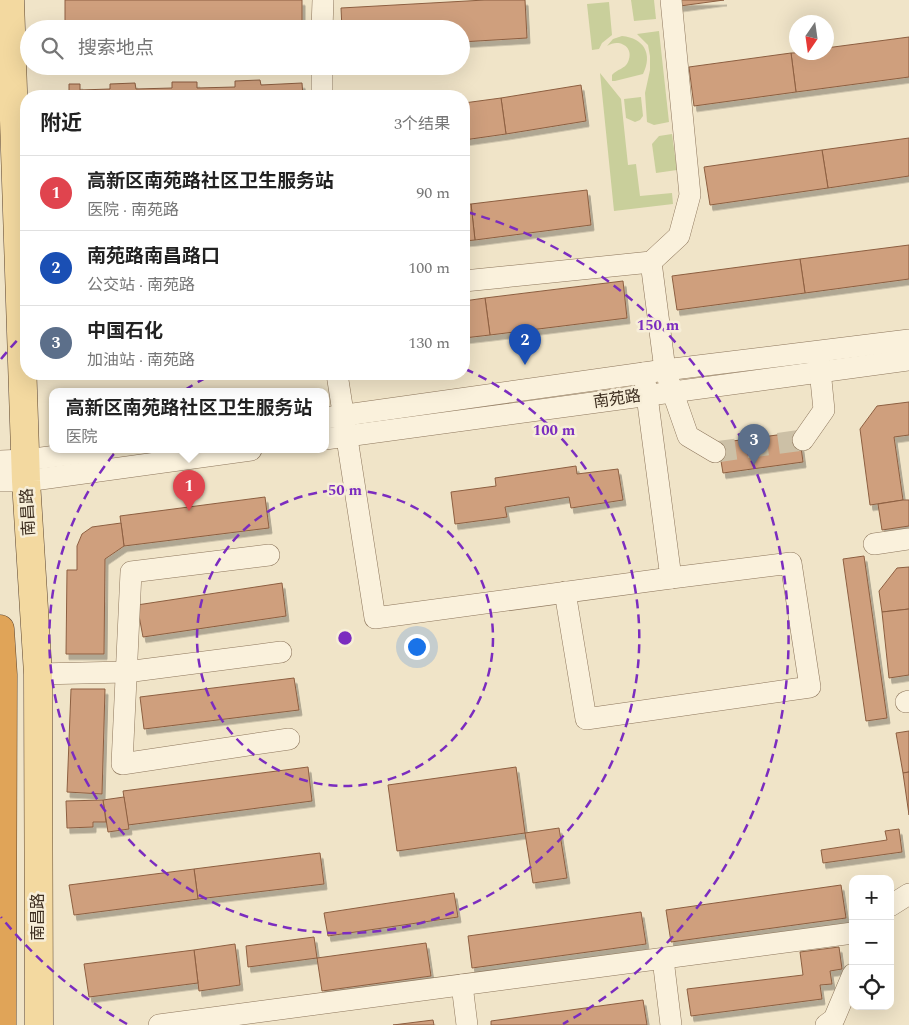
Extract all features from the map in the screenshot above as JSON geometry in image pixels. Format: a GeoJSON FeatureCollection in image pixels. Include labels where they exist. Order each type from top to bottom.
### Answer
{"type":"FeatureCollection","features":[{"type":"Feature","properties":{"kind":"highway"},"geometry":{"type":"LineString","coordinates":[[0,628],[4,675],[2,1025]]}},
{"type":"Feature","properties":{"kind":"main road","name":"南昌路"},"geometry":{"type":"LineString","coordinates":[[10,0],[13,471],[38,674],[39,1025]]}},
{"type":"Feature","properties":{"kind":"street"},"geometry":{"type":"LineString","coordinates":[[322,20],[323,0]]}},
{"type":"Feature","properties":{"kind":"street"},"geometry":{"type":"LineString","coordinates":[[470,280],[651,262],[679,236],[690,195],[671,0]]}},
{"type":"Feature","properties":{"kind":"street"},"geometry":{"type":"LineString","coordinates":[[322,75],[322,90]]}},
{"type":"Feature","properties":{"kind":"street"},"geometry":{"type":"LineString","coordinates":[[651,262],[666,370],[672,392],[688,436],[715,452]]}},
{"type":"Feature","properties":{"kind":"street","name":"南苑路"},"geometry":{"type":"LineString","coordinates":[[329,435],[340,422],[644,373],[909,340]]}},
{"type":"Feature","properties":{"kind":"street"},"geometry":{"type":"LineString","coordinates":[[803,440],[824,410],[818,350]]}},
{"type":"Feature","properties":{"kind":"street","name":"南苑路"},"geometry":{"type":"LineString","coordinates":[[340,422],[647,395],[909,360]]}},
{"type":"Feature","properties":{"kind":"street"},"geometry":{"type":"LineString","coordinates":[[644,373],[671,578]]}},
{"type":"Feature","properties":{"kind":"street"},"geometry":{"type":"LineString","coordinates":[[337,380],[340,422],[375,618],[565,592],[791,563],[810,687],[586,720],[565,592]]}},
{"type":"Feature","properties":{"kind":"street"},"geometry":{"type":"LineString","coordinates":[[13,471],[90,453]]}},
{"type":"Feature","properties":{"kind":"street"},"geometry":{"type":"LineString","coordinates":[[13,471],[217,453]]}},
{"type":"Feature","properties":{"kind":"street"},"geometry":{"type":"LineString","coordinates":[[874,544],[909,539]]}},
{"type":"Feature","properties":{"kind":"street"},"geometry":{"type":"LineString","coordinates":[[269,555],[131,572],[122,764],[289,739]]}},
{"type":"Feature","properties":{"kind":"street"},"geometry":{"type":"LineString","coordinates":[[38,674],[126,672],[281,652]]}},
{"type":"Feature","properties":{"kind":"street"},"geometry":{"type":"LineString","coordinates":[[894,903],[909,894]]}},
{"type":"Feature","properties":{"kind":"street"},"geometry":{"type":"LineString","coordinates":[[159,1025],[232,1020],[462,985],[849,934]]}},
{"type":"Feature","properties":{"kind":"street"},"geometry":{"type":"LineString","coordinates":[[663,959],[671,1025]]}},
{"type":"Feature","properties":{"kind":"street"},"geometry":{"type":"LineString","coordinates":[[826,1025],[834,1019],[849,983]]}},
{"type":"Feature","properties":{"kind":"street"},"geometry":{"type":"LineString","coordinates":[[462,985],[467,1025]]}},
{"type":"Feature","properties":{"kind":"green space"},"geometry":{"type":"Polygon","coordinates":[[[631,0],[654,0],[656,19],[634,21],[631,0]]]}},
{"type":"Feature","properties":{"kind":"green space"},"geometry":{"type":"Polygon","coordinates":[[[609,2],[612,35],[602,43],[599,49],[592,50],[587,4],[609,2]]]}},
{"type":"Feature","properties":{"kind":"green space"},"geometry":{"type":"Polygon","coordinates":[[[659,31],[669,122],[654,125],[647,122],[645,93],[650,70],[648,45],[637,34],[659,31]]]}},
{"type":"Feature","properties":{"kind":"green space"},"geometry":{"type":"Polygon","coordinates":[[[622,36],[630,37],[641,44],[647,54],[646,67],[643,74],[612,81],[612,75],[627,64],[630,57],[628,48],[625,45],[616,43],[607,46],[613,39],[622,36]]]}},
{"type":"Feature","properties":{"kind":"green space"},"geometry":{"type":"Polygon","coordinates":[[[600,73],[621,99],[628,165],[636,164],[640,196],[672,193],[673,204],[614,211],[600,73]]]}},
{"type":"Feature","properties":{"kind":"green space"},"geometry":{"type":"Polygon","coordinates":[[[641,97],[643,116],[635,122],[626,118],[624,99],[641,97]]]}},
{"type":"Feature","properties":{"kind":"green space"},"geometry":{"type":"Polygon","coordinates":[[[672,134],[677,170],[656,173],[652,144],[659,136],[672,134]]]}},
{"type":"Feature","properties":{"kind":"building"},"geometry":{"type":"Polygon","coordinates":[[[65,0],[302,0],[302,20],[65,20],[65,0]]]}},
{"type":"Feature","properties":{"kind":"building"},"geometry":{"type":"Polygon","coordinates":[[[485,0],[525,0],[527,38],[470,41],[470,20],[342,20],[341,8],[485,0]]]}},
{"type":"Feature","properties":{"kind":"building"},"geometry":{"type":"Polygon","coordinates":[[[680,0],[724,0],[680,6],[680,0]]]}},
{"type":"Feature","properties":{"kind":"building"},"geometry":{"type":"Polygon","coordinates":[[[909,37],[909,77],[796,92],[792,60],[834,60],[834,47],[909,37]]]}},
{"type":"Feature","properties":{"kind":"building"},"geometry":{"type":"Polygon","coordinates":[[[789,53],[789,60],[792,60],[796,92],[694,106],[689,67],[789,53]]]}},
{"type":"Feature","properties":{"kind":"building"},"geometry":{"type":"Polygon","coordinates":[[[260,80],[261,85],[302,83],[303,90],[80,90],[110,89],[110,84],[135,83],[136,89],[172,88],[172,82],[197,82],[197,88],[235,87],[235,81],[260,80]]]}},
{"type":"Feature","properties":{"kind":"building"},"geometry":{"type":"Polygon","coordinates":[[[69,84],[80,84],[80,90],[69,90],[69,84]]]}},
{"type":"Feature","properties":{"kind":"building"},"geometry":{"type":"Polygon","coordinates":[[[581,85],[586,121],[506,134],[501,98],[581,85]]]}},
{"type":"Feature","properties":{"kind":"building"},"geometry":{"type":"Polygon","coordinates":[[[501,98],[506,134],[470,139],[470,102],[501,98]]]}},
{"type":"Feature","properties":{"kind":"building"},"geometry":{"type":"Polygon","coordinates":[[[909,138],[909,176],[828,188],[822,150],[909,138]]]}},
{"type":"Feature","properties":{"kind":"building"},"geometry":{"type":"Polygon","coordinates":[[[822,150],[828,188],[710,205],[704,167],[822,150]]]}},
{"type":"Feature","properties":{"kind":"building"},"geometry":{"type":"Polygon","coordinates":[[[587,190],[591,225],[475,240],[471,204],[587,190]]]}},
{"type":"Feature","properties":{"kind":"building"},"geometry":{"type":"Polygon","coordinates":[[[470,204],[475,240],[470,240],[470,204]]]}},
{"type":"Feature","properties":{"kind":"building"},"geometry":{"type":"Polygon","coordinates":[[[909,245],[909,279],[805,293],[800,259],[909,245]]]}},
{"type":"Feature","properties":{"kind":"building"},"geometry":{"type":"Polygon","coordinates":[[[800,259],[805,293],[677,310],[672,276],[800,259]]]}},
{"type":"Feature","properties":{"kind":"building"},"geometry":{"type":"Polygon","coordinates":[[[623,281],[627,318],[490,335],[485,298],[623,281]]]}},
{"type":"Feature","properties":{"kind":"building"},"geometry":{"type":"Polygon","coordinates":[[[485,298],[490,335],[470,337],[470,300],[485,298]]]}},
{"type":"Feature","properties":{"kind":"building"},"geometry":{"type":"Polygon","coordinates":[[[909,402],[909,435],[894,437],[903,500],[870,505],[860,429],[877,406],[909,402]]]}},
{"type":"Feature","properties":{"kind":"building"},"geometry":{"type":"Polygon","coordinates":[[[799,432],[803,462],[723,473],[718,443],[799,432]]]}},
{"type":"Feature","properties":{"kind":"building"},"geometry":{"type":"Polygon","coordinates":[[[576,466],[577,474],[618,469],[623,500],[571,508],[569,497],[505,507],[507,517],[455,524],[451,492],[496,486],[495,478],[576,466]]]}},
{"type":"Feature","properties":{"kind":"building"},"geometry":{"type":"Polygon","coordinates":[[[265,497],[269,528],[124,546],[120,516],[265,497]]]}},
{"type":"Feature","properties":{"kind":"building"},"geometry":{"type":"Polygon","coordinates":[[[909,500],[909,526],[882,530],[878,504],[909,500]]]}},
{"type":"Feature","properties":{"kind":"building"},"geometry":{"type":"Polygon","coordinates":[[[121,523],[124,546],[105,559],[104,654],[66,654],[67,570],[77,570],[77,546],[82,534],[92,527],[121,523]]]}},
{"type":"Feature","properties":{"kind":"building"},"geometry":{"type":"Polygon","coordinates":[[[864,556],[887,718],[866,721],[843,559],[864,556]]]}},
{"type":"Feature","properties":{"kind":"building"},"geometry":{"type":"Polygon","coordinates":[[[909,567],[909,609],[882,612],[879,591],[897,568],[909,567]]]}},
{"type":"Feature","properties":{"kind":"building"},"geometry":{"type":"Polygon","coordinates":[[[282,583],[286,616],[143,637],[137,605],[282,583]]]}},
{"type":"Feature","properties":{"kind":"building"},"geometry":{"type":"Polygon","coordinates":[[[909,609],[909,675],[889,678],[882,612],[909,609]]]}},
{"type":"Feature","properties":{"kind":"building"},"geometry":{"type":"Polygon","coordinates":[[[294,678],[299,710],[144,729],[140,697],[294,678]]]}},
{"type":"Feature","properties":{"kind":"building"},"geometry":{"type":"Polygon","coordinates":[[[71,689],[105,689],[102,794],[67,792],[71,689]]]}},
{"type":"Feature","properties":{"kind":"building"},"geometry":{"type":"Polygon","coordinates":[[[909,731],[909,772],[903,773],[896,733],[909,731]]]}},
{"type":"Feature","properties":{"kind":"building"},"geometry":{"type":"Polygon","coordinates":[[[308,767],[312,801],[128,825],[123,791],[308,767]]]}},
{"type":"Feature","properties":{"kind":"building"},"geometry":{"type":"Polygon","coordinates":[[[516,767],[525,833],[397,851],[388,785],[516,767]]]}},
{"type":"Feature","properties":{"kind":"building"},"geometry":{"type":"Polygon","coordinates":[[[909,772],[909,815],[903,773],[909,772]]]}},
{"type":"Feature","properties":{"kind":"building"},"geometry":{"type":"Polygon","coordinates":[[[124,797],[129,829],[108,832],[103,800],[124,797]]]}},
{"type":"Feature","properties":{"kind":"building"},"geometry":{"type":"Polygon","coordinates":[[[103,800],[106,822],[93,822],[93,827],[67,828],[66,801],[103,800]]]}},
{"type":"Feature","properties":{"kind":"building"},"geometry":{"type":"Polygon","coordinates":[[[559,828],[567,878],[533,883],[525,833],[559,828]]]}},
{"type":"Feature","properties":{"kind":"building"},"geometry":{"type":"Polygon","coordinates":[[[899,829],[902,852],[823,863],[821,850],[887,840],[885,831],[899,829]]]}},
{"type":"Feature","properties":{"kind":"building"},"geometry":{"type":"Polygon","coordinates":[[[320,853],[324,884],[198,899],[194,869],[320,853]]]}},
{"type":"Feature","properties":{"kind":"building"},"geometry":{"type":"Polygon","coordinates":[[[194,869],[198,899],[74,915],[69,885],[194,869]]]}},
{"type":"Feature","properties":{"kind":"building"},"geometry":{"type":"Polygon","coordinates":[[[841,885],[846,918],[671,942],[666,910],[841,885]]]}},
{"type":"Feature","properties":{"kind":"building"},"geometry":{"type":"Polygon","coordinates":[[[454,893],[458,917],[328,936],[324,913],[454,893]]]}},
{"type":"Feature","properties":{"kind":"building"},"geometry":{"type":"Polygon","coordinates":[[[641,912],[646,944],[472,968],[468,936],[641,912]]]}},
{"type":"Feature","properties":{"kind":"building"},"geometry":{"type":"Polygon","coordinates":[[[314,937],[317,958],[248,967],[246,946],[314,937]]]}},
{"type":"Feature","properties":{"kind":"building"},"geometry":{"type":"Polygon","coordinates":[[[426,943],[431,976],[322,991],[317,958],[426,943]]]}},
{"type":"Feature","properties":{"kind":"building"},"geometry":{"type":"Polygon","coordinates":[[[235,944],[240,985],[199,991],[194,950],[235,944]]]}},
{"type":"Feature","properties":{"kind":"building"},"geometry":{"type":"Polygon","coordinates":[[[839,947],[842,969],[830,971],[832,984],[820,985],[822,999],[691,1016],[687,989],[803,975],[800,952],[839,947]]]}},
{"type":"Feature","properties":{"kind":"building"},"geometry":{"type":"Polygon","coordinates":[[[194,950],[198,983],[89,997],[84,964],[194,950]]]}},
{"type":"Feature","properties":{"kind":"building"},"geometry":{"type":"Polygon","coordinates":[[[643,1000],[647,1025],[491,1025],[491,1021],[643,1000]]]}},
{"type":"Feature","properties":{"kind":"building"},"geometry":{"type":"Polygon","coordinates":[[[433,1020],[434,1025],[393,1025],[433,1020]]]}},
{"type":"Feature","properties":{"kind":"tunnel"},"geometry":{"type":"LineString","coordinates":[[715,452],[803,440]]}},
{"type":"Feature","properties":{"kind":"place","name":"南苑路南昌路口"},"geometry":{"type":"Point","coordinates":[525,365]}},
{"type":"Feature","properties":{"kind":"place","name":"中国石化"},"geometry":{"type":"Point","coordinates":[754,465]}},
{"type":"Feature","properties":{"kind":"place","name":"高新区南苑路社区卫生服务站"},"geometry":{"type":"Point","coordinates":[189,511]}}]}
